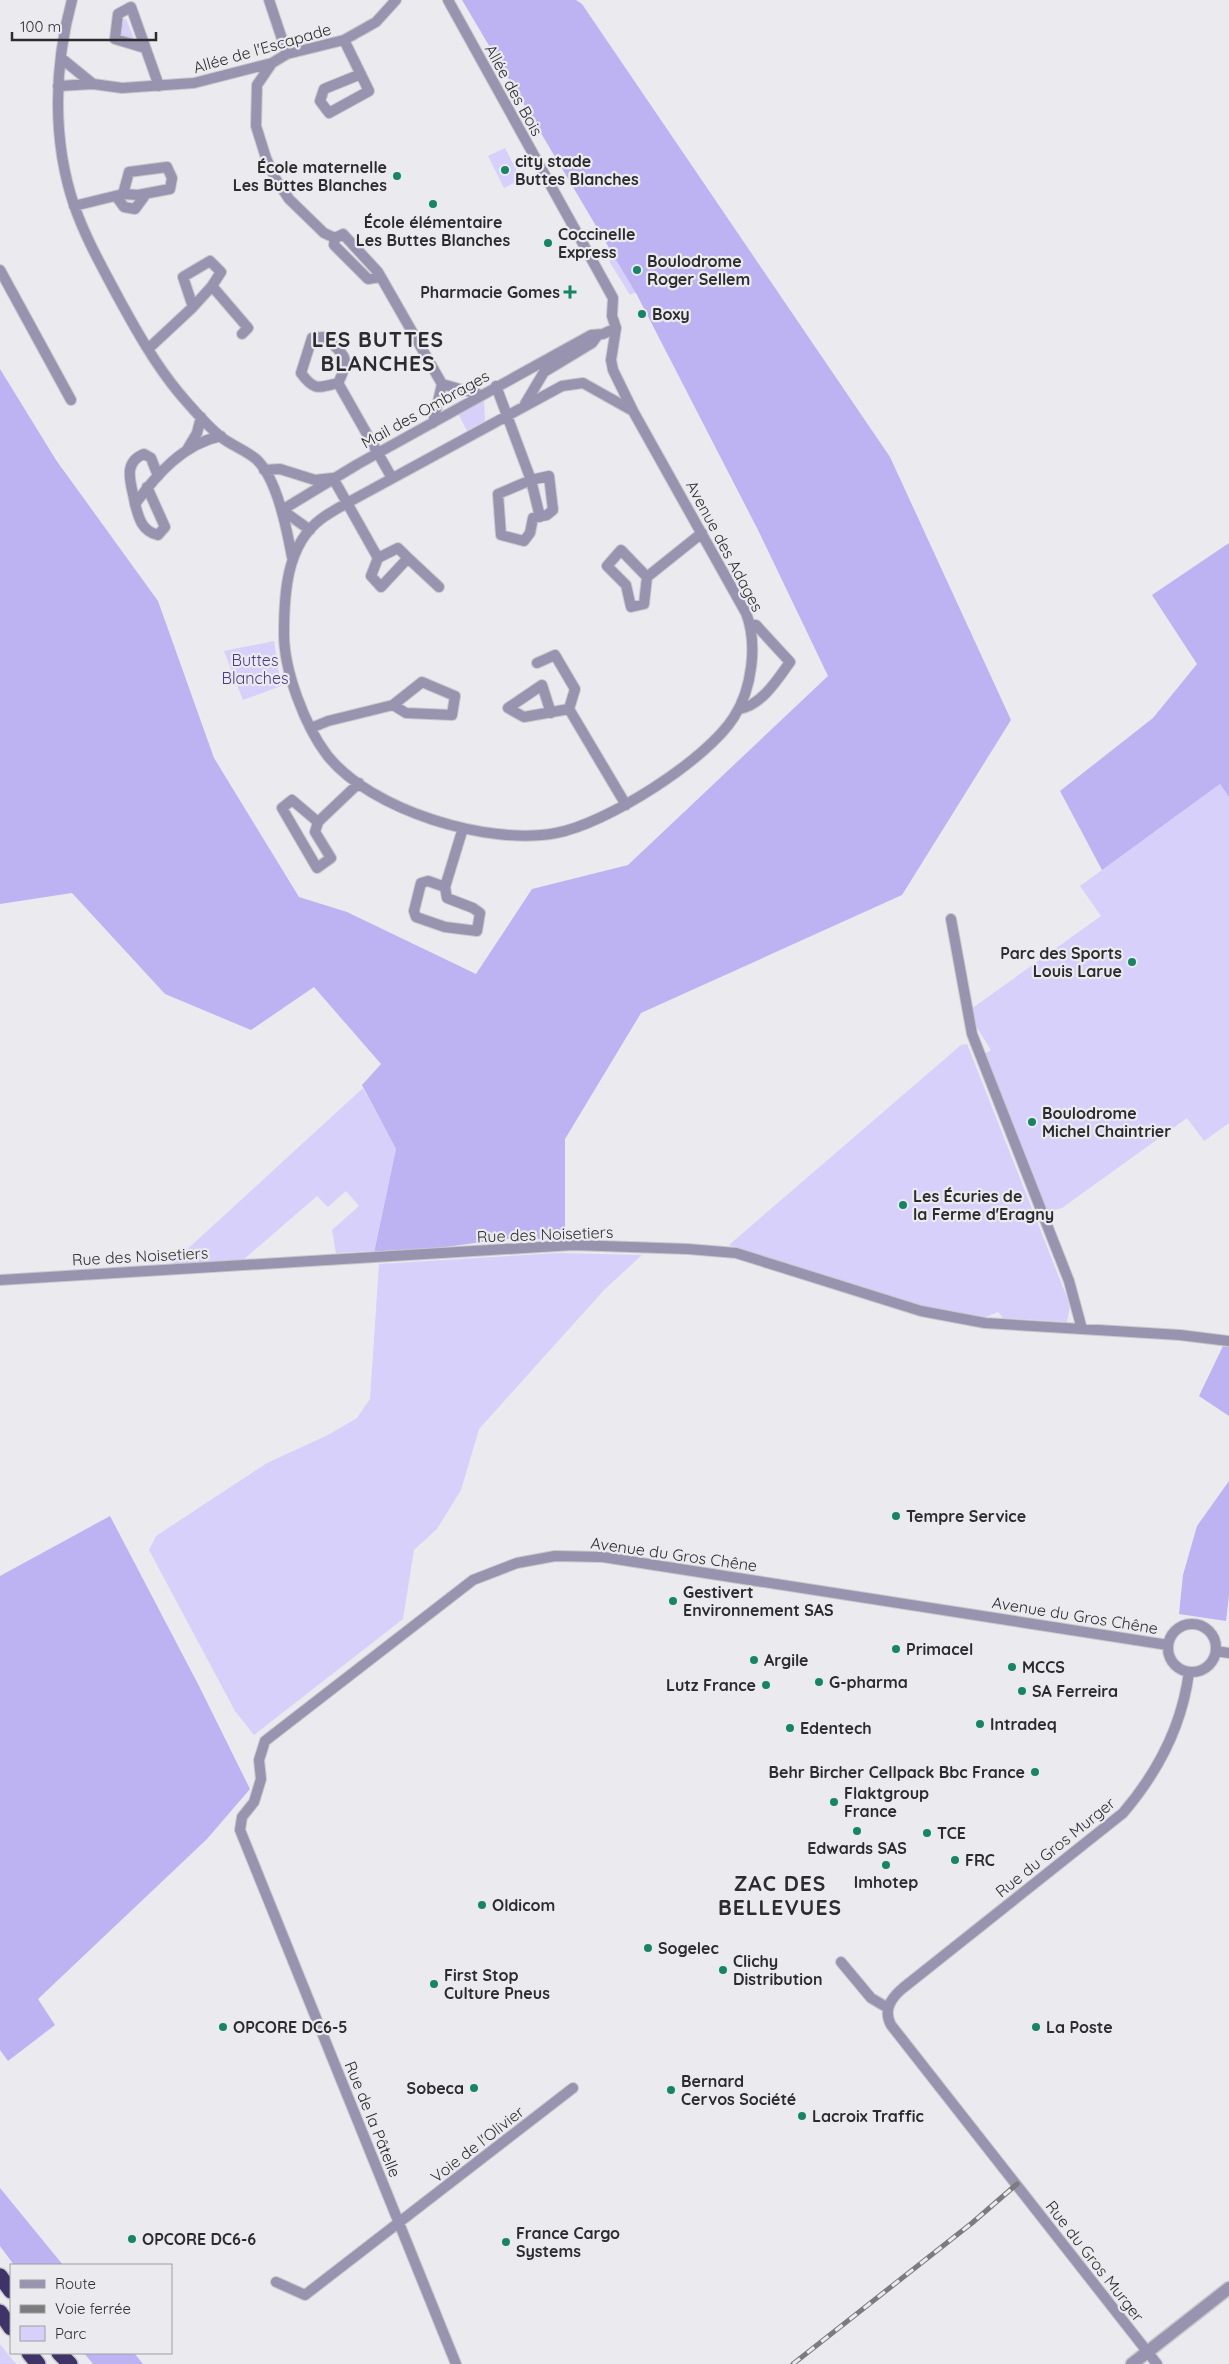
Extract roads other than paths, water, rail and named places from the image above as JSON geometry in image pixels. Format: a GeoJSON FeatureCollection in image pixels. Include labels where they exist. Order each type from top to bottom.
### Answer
{"type":"FeatureCollection","features":[{"type":"Feature","properties":{"kind":"highway"},"geometry":{"type":"LineString","coordinates":[[0,2276],[10,2290]]}},
{"type":"Feature","properties":{"kind":"highway"},"geometry":{"type":"LineString","coordinates":[[0,2312],[10,2327]]}},
{"type":"Feature","properties":{"kind":"highway"},"geometry":{"type":"LineString","coordinates":[[30,2354],[38,2364]]}},
{"type":"Feature","properties":{"kind":"highway"},"geometry":{"type":"LineString","coordinates":[[60,2354],[70,2364]]}},
{"type":"Feature","properties":{"kind":"street"},"geometry":{"type":"LineString","coordinates":[[72,0],[66,20],[58,86],[61,144],[66,177],[74,206],[93,250],[148,348],[177,391],[221,436],[256,460],[264,470],[282,510],[292,557]]}},
{"type":"Feature","properties":{"kind":"street"},"geometry":{"type":"LineString","coordinates":[[269,0],[287,54]]}},
{"type":"Feature","properties":{"kind":"street","name":"Allée de l'Escapade"},"geometry":{"type":"LineString","coordinates":[[58,86],[93,84],[122,88],[194,83],[272,63],[287,54],[344,40],[376,22],[396,0]]}},
{"type":"Feature","properties":{"kind":"street","name":"Allée des Bois"},"geometry":{"type":"LineString","coordinates":[[448,0],[613,298],[612,316],[616,328]]}},
{"type":"Feature","properties":{"kind":"street"},"geometry":{"type":"LineString","coordinates":[[344,40],[369,91],[329,113],[320,101],[324,89],[360,74]]}},
{"type":"Feature","properties":{"kind":"street"},"geometry":{"type":"LineString","coordinates":[[145,48],[159,86]]}},
{"type":"Feature","properties":{"kind":"street"},"geometry":{"type":"LineString","coordinates":[[61,58],[93,84]]}},
{"type":"Feature","properties":{"kind":"street"},"geometry":{"type":"LineString","coordinates":[[272,63],[257,85],[256,126],[276,178],[289,199],[324,233],[335,238]]}},
{"type":"Feature","properties":{"kind":"street"},"geometry":{"type":"LineString","coordinates":[[240,71],[257,85]]}},
{"type":"Feature","properties":{"kind":"street"},"geometry":{"type":"LineString","coordinates":[[167,167],[172,178],[170,189],[146,194],[135,209],[124,207],[119,195],[129,172],[167,167]]}},
{"type":"Feature","properties":{"kind":"street"},"geometry":{"type":"LineString","coordinates":[[74,206],[119,195]]}},
{"type":"Feature","properties":{"kind":"street"},"geometry":{"type":"LineString","coordinates":[[335,238],[343,234],[372,263],[442,384],[433,423]]}},
{"type":"Feature","properties":{"kind":"street"},"geometry":{"type":"LineString","coordinates":[[335,238],[334,245],[368,280],[380,277]]}},
{"type":"Feature","properties":{"kind":"street"},"geometry":{"type":"LineString","coordinates":[[148,348],[193,307],[212,286],[220,272],[210,261],[183,277],[193,307]]}},
{"type":"Feature","properties":{"kind":"street"},"geometry":{"type":"LineString","coordinates":[[0,270],[71,400]]}},
{"type":"Feature","properties":{"kind":"street"},"geometry":{"type":"LineString","coordinates":[[212,286],[248,328],[242,334]]}},
{"type":"Feature","properties":{"kind":"street","name":"Mail des Ombrages"},"geometry":{"type":"LineString","coordinates":[[282,510],[333,478],[496,386],[591,335],[598,335],[616,328]]}},
{"type":"Feature","properties":{"kind":"street","name":"Avenue des Adages"},"geometry":{"type":"LineString","coordinates":[[292,557],[288,578],[284,643],[298,699],[311,728],[327,755],[359,783],[412,813],[491,834],[556,833],[592,822],[626,805],[666,779],[724,730],[739,709],[747,685],[750,668],[750,625],[702,532],[633,411],[613,370],[611,360],[616,328]]}},
{"type":"Feature","properties":{"kind":"street"},"geometry":{"type":"LineString","coordinates":[[525,404],[544,372],[592,343],[598,335]]}},
{"type":"Feature","properties":{"kind":"street"},"geometry":{"type":"LineString","coordinates":[[325,337],[346,358],[347,366],[338,383],[317,388],[310,386],[301,373],[312,338],[325,337]]}},
{"type":"Feature","properties":{"kind":"street"},"geometry":{"type":"LineString","coordinates":[[338,383],[392,478]]}},
{"type":"Feature","properties":{"kind":"street"},"geometry":{"type":"LineString","coordinates":[[292,557],[310,530],[320,520],[525,404],[562,386],[583,383],[633,411]]}},
{"type":"Feature","properties":{"kind":"street"},"geometry":{"type":"LineString","coordinates":[[442,384],[480,395]]}},
{"type":"Feature","properties":{"kind":"street"},"geometry":{"type":"LineString","coordinates":[[496,386],[532,480],[540,517]]}},
{"type":"Feature","properties":{"kind":"street"},"geometry":{"type":"LineString","coordinates":[[135,504],[147,487],[188,448],[197,433],[201,417]]}},
{"type":"Feature","properties":{"kind":"street"},"geometry":{"type":"LineString","coordinates":[[188,448],[221,436]]}},
{"type":"Feature","properties":{"kind":"street"},"geometry":{"type":"LineString","coordinates":[[147,487],[165,527],[158,535],[149,532],[140,522],[129,472],[130,463],[136,457],[144,454],[151,458],[158,476]]}},
{"type":"Feature","properties":{"kind":"street"},"geometry":{"type":"LineString","coordinates":[[264,470],[280,469],[315,480],[333,478],[378,558]]}},
{"type":"Feature","properties":{"kind":"street"},"geometry":{"type":"LineString","coordinates":[[549,476],[553,510],[547,515],[533,518],[530,533],[524,541],[501,535],[498,494],[532,480],[549,476]]}},
{"type":"Feature","properties":{"kind":"street"},"geometry":{"type":"LineString","coordinates":[[282,510],[310,530]]}},
{"type":"Feature","properties":{"kind":"street"},"geometry":{"type":"LineString","coordinates":[[646,577],[621,550],[607,566],[626,585],[631,607],[644,604],[646,577],[702,532]]}},
{"type":"Feature","properties":{"kind":"street"},"geometry":{"type":"LineString","coordinates":[[408,558],[381,586],[371,576],[378,558],[398,548],[439,587]]}},
{"type":"Feature","properties":{"kind":"street"},"geometry":{"type":"LineString","coordinates":[[739,709],[746,708],[759,699],[790,662],[756,625],[750,625]]}},
{"type":"Feature","properties":{"kind":"street"},"geometry":{"type":"LineString","coordinates":[[537,663],[555,655],[575,689],[569,709],[626,805]]}},
{"type":"Feature","properties":{"kind":"street"},"geometry":{"type":"LineString","coordinates":[[311,728],[328,721],[393,705],[422,682],[455,696],[452,715],[406,713],[393,705]]}},
{"type":"Feature","properties":{"kind":"street"},"geometry":{"type":"LineString","coordinates":[[552,712],[569,709]]}},
{"type":"Feature","properties":{"kind":"street"},"geometry":{"type":"LineString","coordinates":[[318,822],[292,800],[282,808],[317,868],[331,858],[315,832],[318,822],[359,783]]}},
{"type":"Feature","properties":{"kind":"street"},"geometry":{"type":"LineString","coordinates":[[445,887],[428,881],[421,883],[414,911],[416,916],[445,927],[477,931],[480,914],[473,908],[446,898],[445,887],[463,828]]}},
{"type":"Feature","properties":{"kind":"street"},"geometry":{"type":"LineString","coordinates":[[951,919],[972,1034],[1069,1281],[1082,1329]]}},
{"type":"Feature","properties":{"kind":"street","name":"Rue des Noisetiers"},"geometry":{"type":"LineString","coordinates":[[0,1279],[573,1245],[688,1249],[736,1253],[920,1312],[985,1324],[1180,1335],[1229,1341]]}},
{"type":"Feature","properties":{"kind":"street","name":"Avenue du Gros Chêne"},"geometry":{"type":"LineString","coordinates":[[240,1830],[242,1817],[254,1802],[261,1779],[259,1760],[265,1741],[473,1580],[517,1563],[555,1556],[594,1555],[1168,1645]]}},
{"type":"Feature","properties":{"kind":"street"},"geometry":{"type":"LineString","coordinates":[[1197,1625],[1210,1634],[1216,1651],[1212,1660],[1205,1668],[1189,1672],[1180,1669],[1173,1663],[1168,1645],[1172,1635],[1180,1628],[1197,1625]]}},
{"type":"Feature","properties":{"kind":"street"},"geometry":{"type":"LineString","coordinates":[[1216,1651],[1229,1653]]}},
{"type":"Feature","properties":{"kind":"street","name":"Rue du Gros Murger"},"geometry":{"type":"LineString","coordinates":[[1157,2364],[891,2025],[888,2019],[888,2008],[892,2000],[903,1988],[1123,1814],[1143,1790],[1166,1751],[1180,1714],[1189,1672]]}},
{"type":"Feature","properties":{"kind":"street","name":"Rue de la Pâtelle"},"geometry":{"type":"LineString","coordinates":[[240,1830],[456,2364]]}},
{"type":"Feature","properties":{"kind":"street"},"geometry":{"type":"LineString","coordinates":[[841,1962],[871,1998],[888,2008]]}},
{"type":"Feature","properties":{"kind":"street","name":"Voie de l'Olivier"},"geometry":{"type":"LineString","coordinates":[[276,2282],[305,2294],[400,2224],[573,2088]]}},
{"type":"Feature","properties":{"kind":"street"},"geometry":{"type":"LineString","coordinates":[[1132,2364],[1229,2288]]}},
{"type":"Feature","properties":{"kind":"railway"},"geometry":{"type":"LineString","coordinates":[[793,2364],[972,2223],[1017,2184]]}},
{"type":"Feature","properties":{"kind":"place","name":"city stade Buttes Blanches"},"geometry":{"type":"Point","coordinates":[505,170]}},
{"type":"Feature","properties":{"kind":"place","name":"École maternelle Les Buttes Blanches"},"geometry":{"type":"Point","coordinates":[397,176]}},
{"type":"Feature","properties":{"kind":"place","name":"École élémentaire Les Buttes Blanches"},"geometry":{"type":"Point","coordinates":[433,204]}},
{"type":"Feature","properties":{"kind":"place","name":"Coccinelle Express"},"geometry":{"type":"Point","coordinates":[548,243]}},
{"type":"Feature","properties":{"kind":"place","name":"Boulodrome Roger Sellem"},"geometry":{"type":"Point","coordinates":[637,270]}},
{"type":"Feature","properties":{"kind":"place","name":"Pharmacie Gomes"},"geometry":{"type":"Point","coordinates":[570,292]}},
{"type":"Feature","properties":{"kind":"place","name":"Boxy"},"geometry":{"type":"Point","coordinates":[642,314]}},
{"type":"Feature","properties":{"kind":"place","name":"Parc des Sports Louis Larue"},"geometry":{"type":"Point","coordinates":[1132,962]}},
{"type":"Feature","properties":{"kind":"place","name":"Boulodrome Michel Chaintrier"},"geometry":{"type":"Point","coordinates":[1032,1122]}},
{"type":"Feature","properties":{"kind":"place","name":"Les Écuries de la Ferme d'Eragny"},"geometry":{"type":"Point","coordinates":[903,1205]}},
{"type":"Feature","properties":{"kind":"place","name":"Tempre Service"},"geometry":{"type":"Point","coordinates":[896,1516]}},
{"type":"Feature","properties":{"kind":"place","name":"Gestivert Environnement SAS"},"geometry":{"type":"Point","coordinates":[673,1601]}},
{"type":"Feature","properties":{"kind":"place","name":"Primacel"},"geometry":{"type":"Point","coordinates":[896,1649]}},
{"type":"Feature","properties":{"kind":"place","name":"Argile"},"geometry":{"type":"Point","coordinates":[754,1660]}},
{"type":"Feature","properties":{"kind":"place","name":"MCCS"},"geometry":{"type":"Point","coordinates":[1012,1667]}},
{"type":"Feature","properties":{"kind":"place","name":"G-pharma"},"geometry":{"type":"Point","coordinates":[819,1682]}},
{"type":"Feature","properties":{"kind":"place","name":"Lutz France"},"geometry":{"type":"Point","coordinates":[766,1685]}},
{"type":"Feature","properties":{"kind":"place","name":"SA Ferreira"},"geometry":{"type":"Point","coordinates":[1022,1691]}},
{"type":"Feature","properties":{"kind":"place","name":"Intradeq"},"geometry":{"type":"Point","coordinates":[980,1724]}},
{"type":"Feature","properties":{"kind":"place","name":"Edentech"},"geometry":{"type":"Point","coordinates":[790,1728]}},
{"type":"Feature","properties":{"kind":"place","name":"Behr Bircher Cellpack Bbc France"},"geometry":{"type":"Point","coordinates":[1035,1772]}},
{"type":"Feature","properties":{"kind":"place","name":"Flaktgroup France"},"geometry":{"type":"Point","coordinates":[834,1802]}},
{"type":"Feature","properties":{"kind":"place","name":"Edwards SAS"},"geometry":{"type":"Point","coordinates":[857,1831]}},
{"type":"Feature","properties":{"kind":"place","name":"TCE"},"geometry":{"type":"Point","coordinates":[927,1833]}},
{"type":"Feature","properties":{"kind":"place","name":"FRC"},"geometry":{"type":"Point","coordinates":[955,1860]}},
{"type":"Feature","properties":{"kind":"place","name":"Imhotep"},"geometry":{"type":"Point","coordinates":[886,1865]}},
{"type":"Feature","properties":{"kind":"place","name":"Oldicom"},"geometry":{"type":"Point","coordinates":[482,1905]}},
{"type":"Feature","properties":{"kind":"place","name":"Sogelec"},"geometry":{"type":"Point","coordinates":[648,1948]}},
{"type":"Feature","properties":{"kind":"place","name":"Clichy Distribution"},"geometry":{"type":"Point","coordinates":[723,1970]}},
{"type":"Feature","properties":{"kind":"place","name":"First Stop Culture Pneus"},"geometry":{"type":"Point","coordinates":[434,1984]}},
{"type":"Feature","properties":{"kind":"place","name":"OPCORE DC6-5"},"geometry":{"type":"Point","coordinates":[223,2027]}},
{"type":"Feature","properties":{"kind":"place","name":"La Poste"},"geometry":{"type":"Point","coordinates":[1036,2027]}},
{"type":"Feature","properties":{"kind":"place","name":"Sobeca"},"geometry":{"type":"Point","coordinates":[474,2088]}},
{"type":"Feature","properties":{"kind":"place","name":"Bernard Cervos Société"},"geometry":{"type":"Point","coordinates":[671,2090]}},
{"type":"Feature","properties":{"kind":"place","name":"Lacroix Traffic"},"geometry":{"type":"Point","coordinates":[802,2116]}},
{"type":"Feature","properties":{"kind":"place","name":"OPCORE DC6-6"},"geometry":{"type":"Point","coordinates":[132,2239]}},
{"type":"Feature","properties":{"kind":"place","name":"France Cargo Systems"},"geometry":{"type":"Point","coordinates":[506,2242]}},
{"type":"Feature","properties":{"kind":"district","name":"LES BUTTES BLANCHES"},"geometry":{"type":"Point","coordinates":[378,351]}},
{"type":"Feature","properties":{"kind":"district","name":"ZAC DES BELLEVUES"},"geometry":{"type":"Point","coordinates":[780,1895]}},
{"type":"Feature","properties":{"kind":"park label","name":"Buttes Blanches"},"geometry":{"type":"Point","coordinates":[255,669]}}]}
